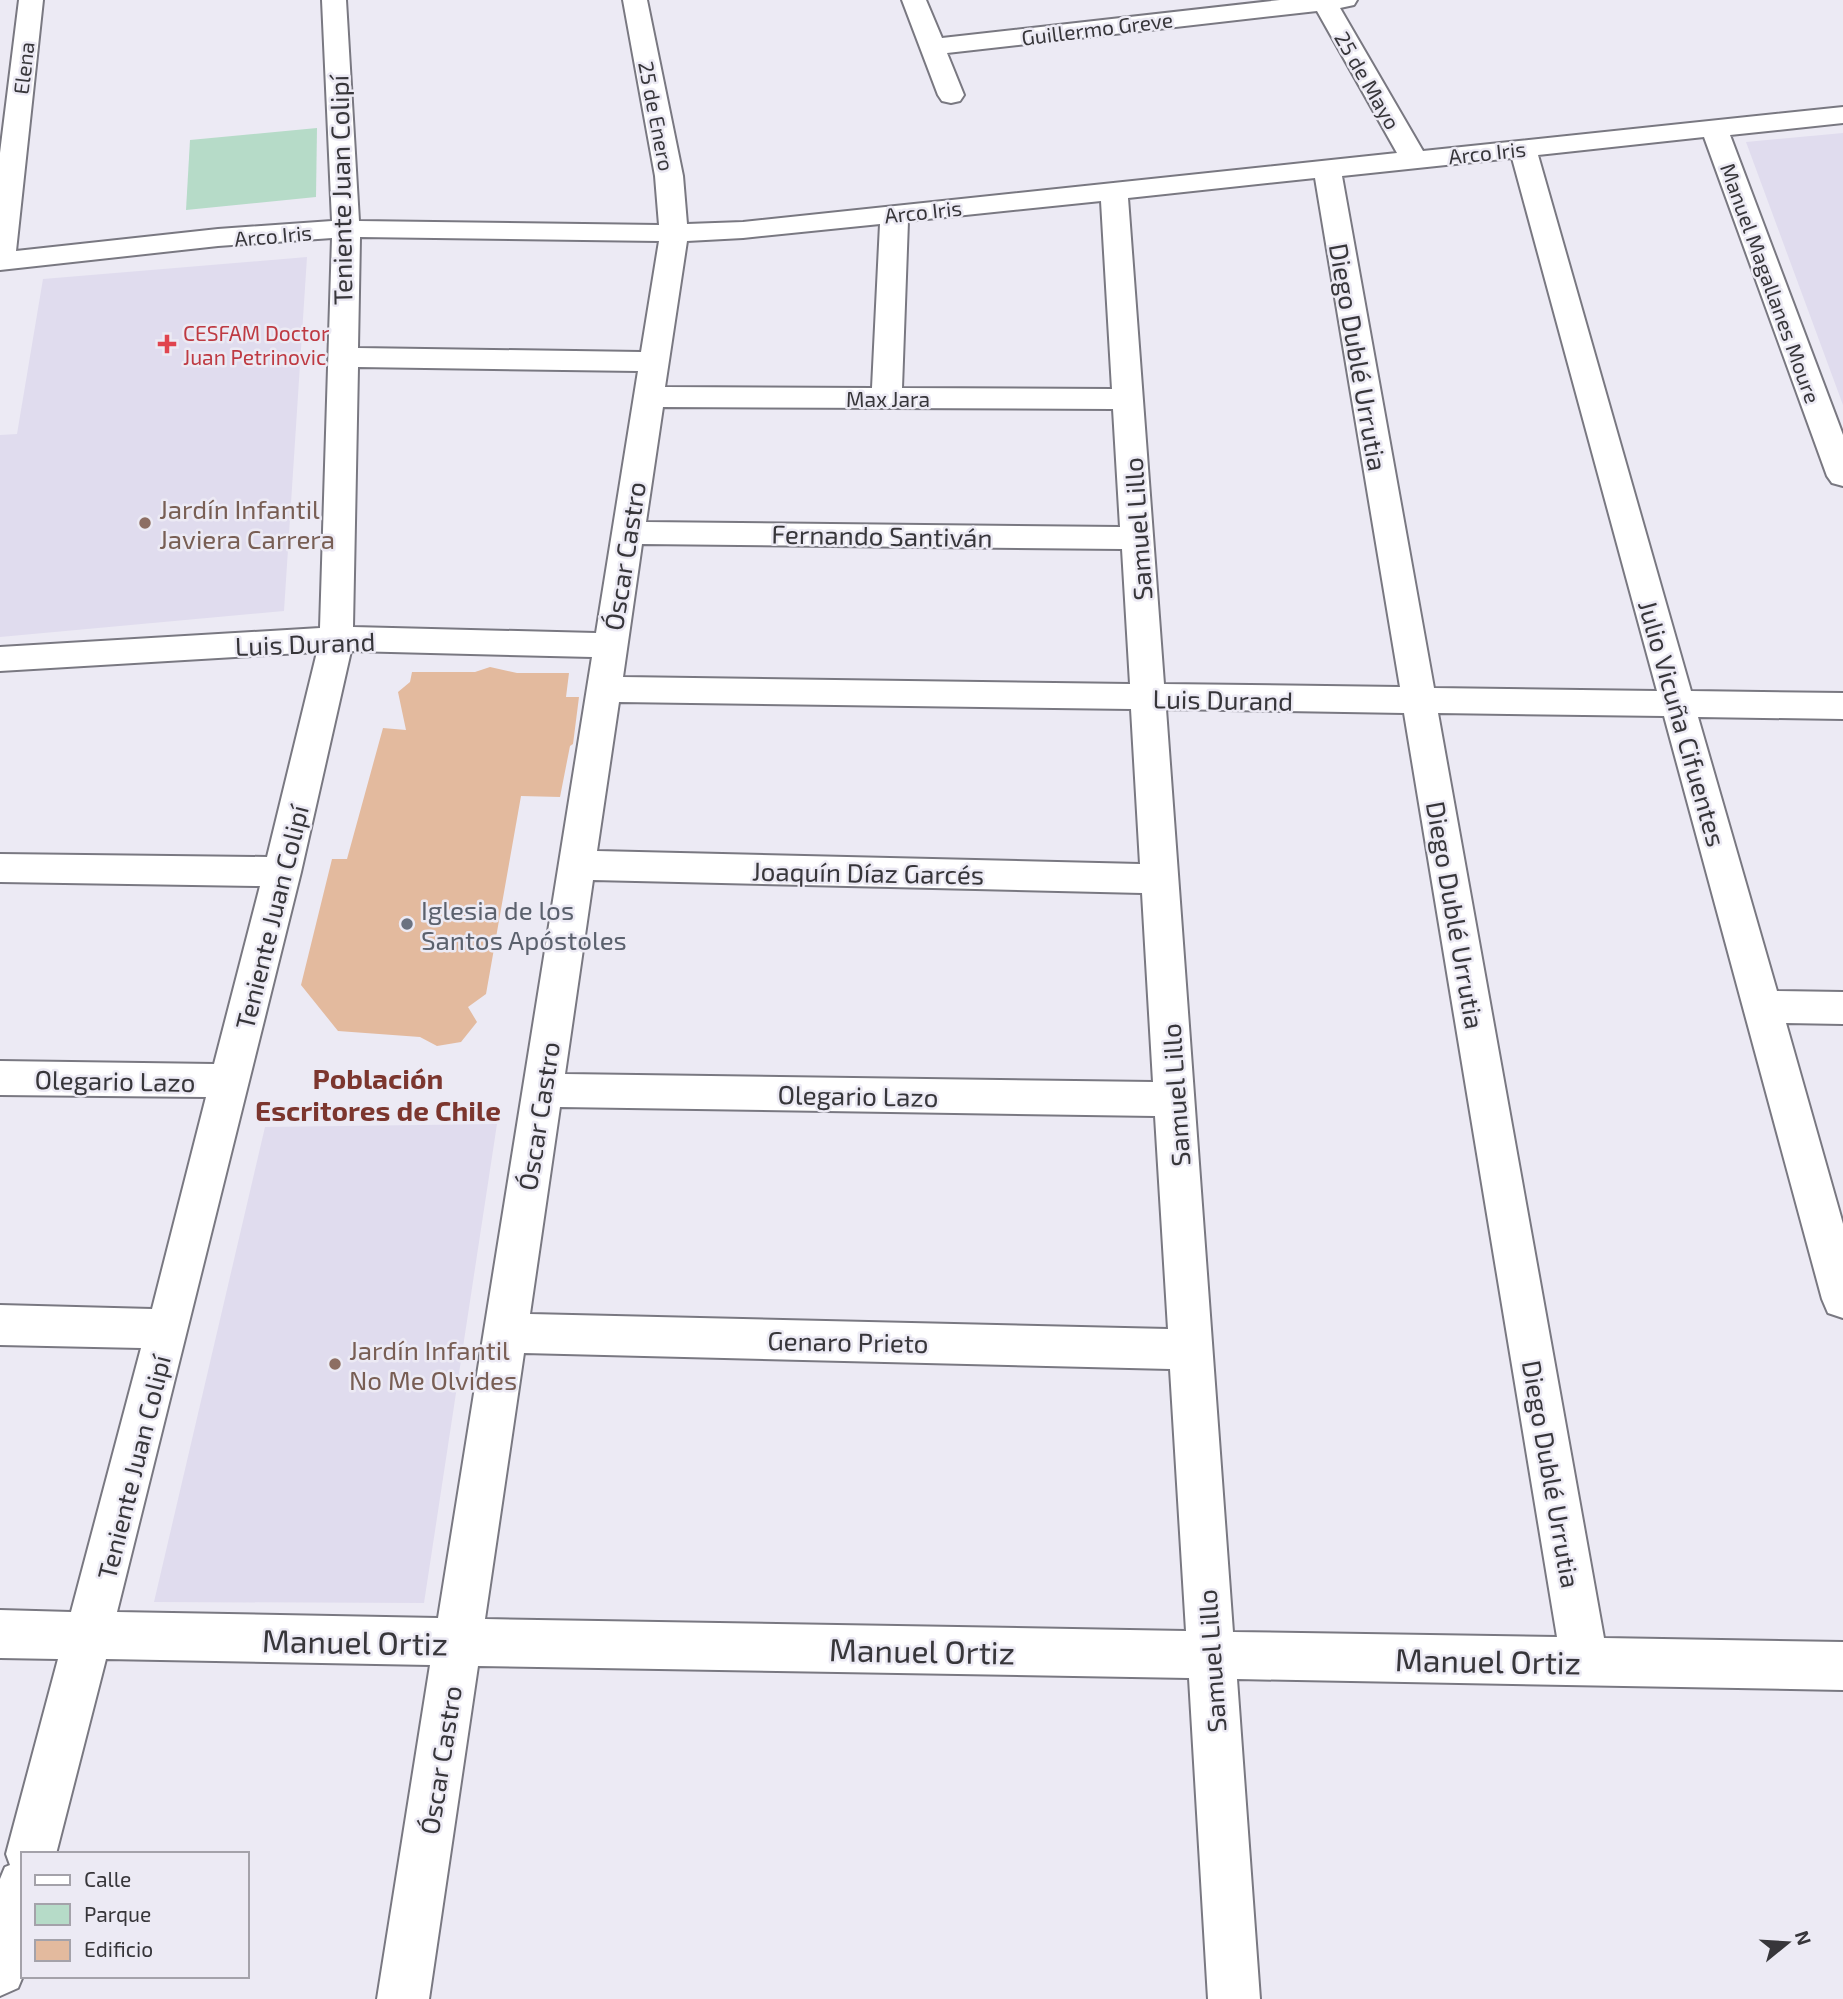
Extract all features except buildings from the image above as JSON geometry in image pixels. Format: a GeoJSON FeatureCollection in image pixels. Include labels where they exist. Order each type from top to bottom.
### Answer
{"type":"FeatureCollection","features":[{"type":"Feature","properties":{"kind":"street","name":"Elena"},"geometry":{"type":"LineString","coordinates":[[1,261],[31,0]]}},
{"type":"Feature","properties":{"kind":"street","name":"Teniente Juan Colipí"},"geometry":{"type":"LineString","coordinates":[[32,1852],[168,1329],[327,698],[335,639],[346,229],[334,0]]}},
{"type":"Feature","properties":{"kind":"street","name":"25 de Enero"},"geometry":{"type":"LineString","coordinates":[[635,0],[669,176],[674,233]]}},
{"type":"Feature","properties":{"kind":"street"},"geometry":{"type":"LineString","coordinates":[[914,0],[951,95]]}},
{"type":"Feature","properties":{"kind":"street","name":"Guillermo Greve"},"geometry":{"type":"LineString","coordinates":[[933,47],[1330,1]]}},
{"type":"Feature","properties":{"kind":"street","name":"25 de Mayo"},"geometry":{"type":"LineString","coordinates":[[1330,1],[1414,159]]}},
{"type":"Feature","properties":{"kind":"street","name":"Arco Iris"},"geometry":{"type":"LineString","coordinates":[[1,261],[346,229],[674,233],[743,230],[1843,115]]}},
{"type":"Feature","properties":{"kind":"street","name":"Manuel Magallanes Moure"},"geometry":{"type":"LineString","coordinates":[[1714,128],[1843,476]]}},
{"type":"Feature","properties":{"kind":"street","name":"Julio Vicuña Cifuentes"},"geometry":{"type":"LineString","coordinates":[[1523,148],[1843,1299]]}},
{"type":"Feature","properties":{"kind":"street","name":"Diego Dublé Urrutia"},"geometry":{"type":"LineString","coordinates":[[1327,168],[1585,1662]]}},
{"type":"Feature","properties":{"kind":"street","name":"Samuel Lillo"},"geometry":{"type":"LineString","coordinates":[[1114,191],[1234,1999]]}},
{"type":"Feature","properties":{"kind":"street"},"geometry":{"type":"LineString","coordinates":[[887,398],[894,214]]}},
{"type":"Feature","properties":{"kind":"street","name":"Óscar Castro"},"geometry":{"type":"LineString","coordinates":[[402,1999],[674,233]]}},
{"type":"Feature","properties":{"kind":"street","name":"Max Jara"},"geometry":{"type":"LineString","coordinates":[[342,357],[887,398],[1129,399]]}},
{"type":"Feature","properties":{"kind":"street","name":"Fernando Santiván"},"geometry":{"type":"LineString","coordinates":[[627,533],[1137,538]]}},
{"type":"Feature","properties":{"kind":"street","name":"Luis Durand"},"geometry":{"type":"LineString","coordinates":[[0,659],[335,639],[611,645]]}},
{"type":"Feature","properties":{"kind":"street","name":"Luis Durand"},"geometry":{"type":"LineString","coordinates":[[604,689],[1843,706]]}},
{"type":"Feature","properties":{"kind":"street","name":"Joaquín Díaz Garcés"},"geometry":{"type":"LineString","coordinates":[[577,865],[1160,879]]}},
{"type":"Feature","properties":{"kind":"street"},"geometry":{"type":"LineString","coordinates":[[0,868],[283,872]]}},
{"type":"Feature","properties":{"kind":"street"},"geometry":{"type":"LineString","coordinates":[[1762,1007],[1843,1008]]}},
{"type":"Feature","properties":{"kind":"street","name":"Olegario Lazo"},"geometry":{"type":"LineString","coordinates":[[0,1078],[230,1082]]}},
{"type":"Feature","properties":{"kind":"street","name":"Olegario Lazo"},"geometry":{"type":"LineString","coordinates":[[542,1090],[1175,1099]]}},
{"type":"Feature","properties":{"kind":"street"},"geometry":{"type":"LineString","coordinates":[[0,1325],[168,1329]]}},
{"type":"Feature","properties":{"kind":"street","name":"Genaro Prieto"},"geometry":{"type":"LineString","coordinates":[[505,1333],[1191,1350]]}},
{"type":"Feature","properties":{"kind":"street","name":"Manuel Ortiz"},"geometry":{"type":"LineString","coordinates":[[0,1634],[1843,1666]]}},
{"type":"Feature","properties":{"kind":"street"},"geometry":{"type":"LineString","coordinates":[[0,1970],[21,1892]]}},
{"type":"Feature","properties":{"kind":"shaded area"},"geometry":{"type":"Polygon","coordinates":[[[1843,133],[1843,405],[1746,142],[1843,133]]]}},
{"type":"Feature","properties":{"kind":"shaded area"},"geometry":{"type":"Polygon","coordinates":[[[307,257],[284,611],[0,637],[0,435],[17,434],[43,279],[307,257]]]}},
{"type":"Feature","properties":{"kind":"shaded area","name":"Jardín Infantil No Me Olvides"},"geometry":{"type":"Polygon","coordinates":[[[497,1124],[424,1603],[154,1602],[265,1127],[497,1124]]]}},
{"type":"Feature","properties":{"kind":"green space"},"geometry":{"type":"Polygon","coordinates":[[[317,128],[316,197],[186,210],[190,140],[317,128]]]}},
{"type":"Feature","properties":{"kind":"place","name":"CESFAM Doctor Juan Petrinovic"},"geometry":{"type":"Point","coordinates":[167,344]}},
{"type":"Feature","properties":{"kind":"place","name":"Jardín Infantil Javiera Carrera"},"geometry":{"type":"Point","coordinates":[145,523]}},
{"type":"Feature","properties":{"kind":"place","name":"Iglesia de los Santos Apóstoles"},"geometry":{"type":"Point","coordinates":[407,924]}},
{"type":"Feature","properties":{"kind":"place","name":"Jardín Infantil No Me Olvides"},"geometry":{"type":"Point","coordinates":[335,1364]}},
{"type":"Feature","properties":{"kind":"district","name":"Población Escritores de Chile"},"geometry":{"type":"Point","coordinates":[378,1094]}}]}
